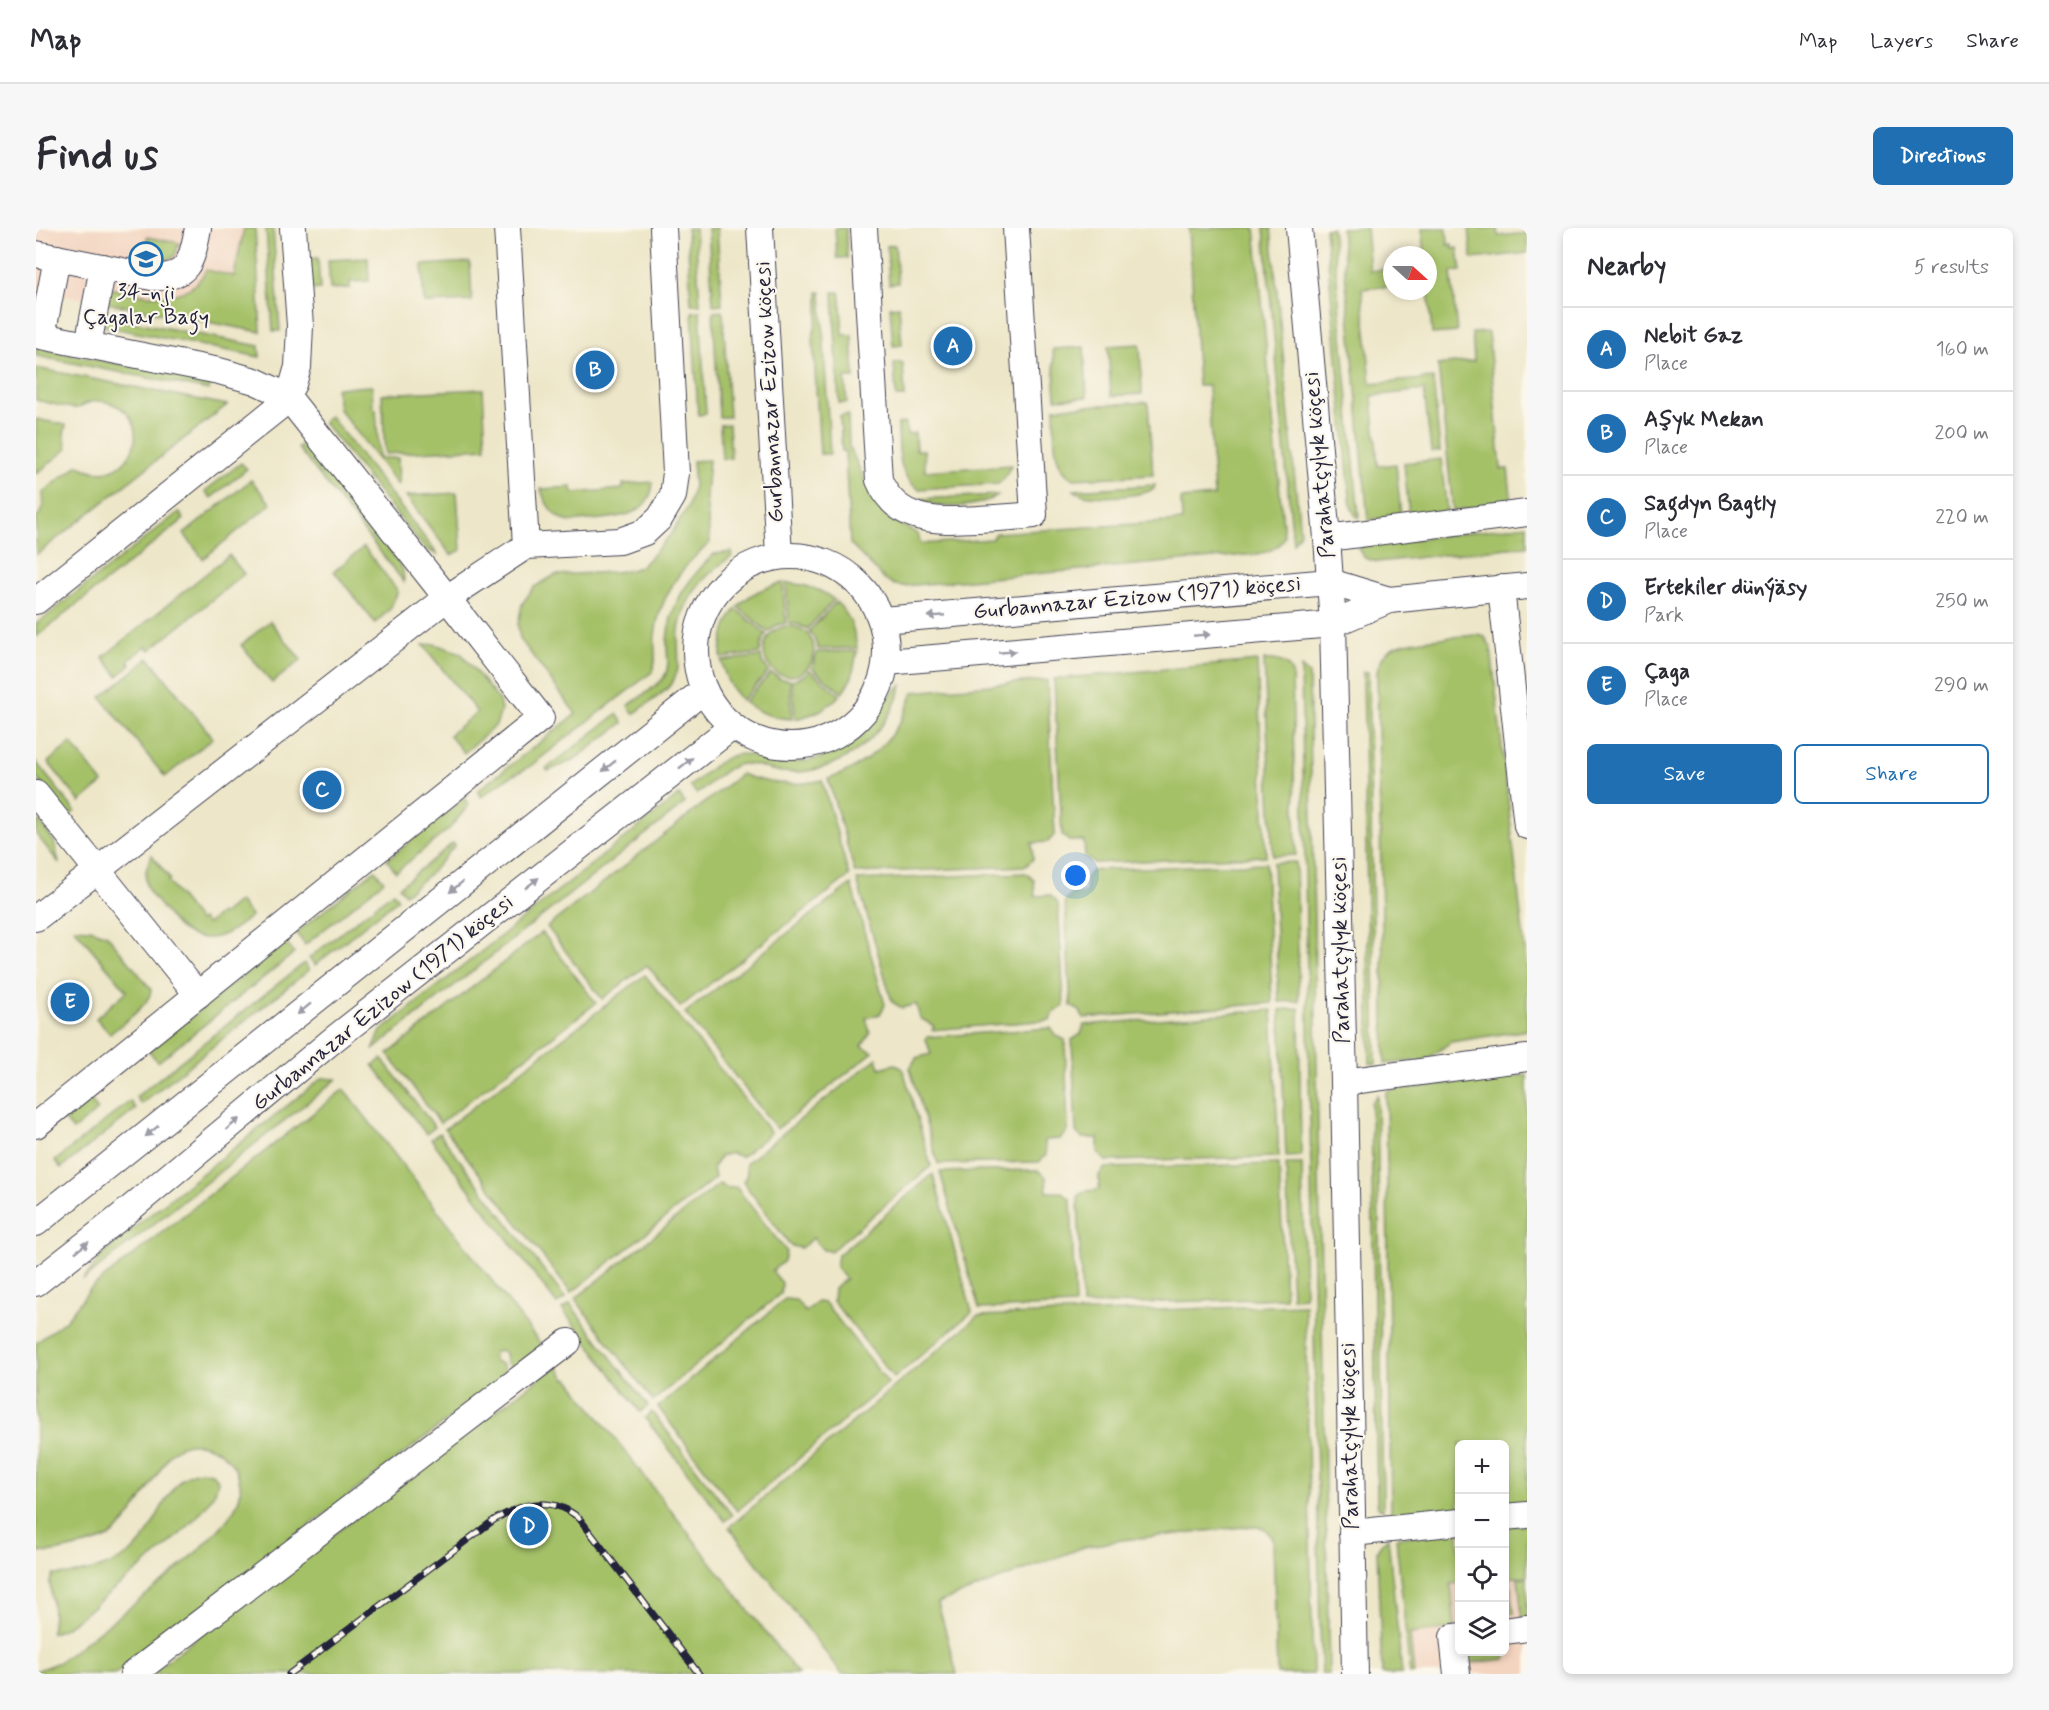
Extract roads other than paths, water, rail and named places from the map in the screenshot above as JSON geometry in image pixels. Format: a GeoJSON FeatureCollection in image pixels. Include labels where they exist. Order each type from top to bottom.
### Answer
{"type":"FeatureCollection","features":[{"type":"Feature","properties":{"kind":"street"},"geometry":{"type":"LineString","coordinates":[[36,1125],[541,718],[287,396],[255,381],[219,370],[39,335],[46,256],[152,277],[171,277],[179,274],[192,258],[198,228]]}},
{"type":"Feature","properties":{"kind":"street"},"geometry":{"type":"LineString","coordinates":[[36,601],[270,416],[287,396],[298,367],[300,326],[293,228]]}},
{"type":"Feature","properties":{"kind":"street"},"geometry":{"type":"LineString","coordinates":[[507,228],[526,546]]}},
{"type":"Feature","properties":{"kind":"street"},"geometry":{"type":"LineString","coordinates":[[36,918],[447,598],[526,546],[620,541],[645,532],[660,518],[673,496],[676,473],[663,228]]}},
{"type":"Feature","properties":{"kind":"street","name":"Gurbannazar Ezizow köçesi"},"geometry":{"type":"LineString","coordinates":[[760,228],[779,555]]}},
{"type":"Feature","properties":{"kind":"street"},"geometry":{"type":"LineString","coordinates":[[864,228],[879,480],[884,492],[902,509],[923,518],[947,521],[1035,515],[1016,228]]}},
{"type":"Feature","properties":{"kind":"street","name":"Parahatçylyk köçesi"},"geometry":{"type":"LineString","coordinates":[[1299,228],[1333,624],[1355,1674]]}},
{"type":"Feature","properties":{"kind":"street"},"geometry":{"type":"LineString","coordinates":[[88,345],[103,267]]}},
{"type":"Feature","properties":{"kind":"street"},"geometry":{"type":"LineString","coordinates":[[1327,538],[1527,513]]}},
{"type":"Feature","properties":{"kind":"street"},"geometry":{"type":"LineString","coordinates":[[779,555],[801,555],[827,562],[850,575],[869,595],[882,620],[886,638],[886,662],[879,687],[864,712],[842,732],[815,743],[786,747],[758,741],[732,727],[715,710],[704,690],[696,662],[696,652],[697,633],[706,606],[723,583],[747,566],[779,555]]}},
{"type":"Feature","properties":{"kind":"street","name":"Gurbannazar Ezizow (1971) köçesi"},"geometry":{"type":"LineString","coordinates":[[882,620],[1330,582],[1389,600]]}},
{"type":"Feature","properties":{"kind":"street","name":"Gurbannazar Ezizow (1971) köçesi"},"geometry":{"type":"LineString","coordinates":[[886,662],[1333,624],[1389,600],[1527,586]]}},
{"type":"Feature","properties":{"kind":"street"},"geometry":{"type":"LineString","coordinates":[[1501,588],[1521,712],[1527,826]]}},
{"type":"Feature","properties":{"kind":"street","name":"Gurbannazar Ezizow (1971) köçesi"},"geometry":{"type":"LineString","coordinates":[[36,1223],[704,690]]}},
{"type":"Feature","properties":{"kind":"street","name":"Gurbannazar Ezizow (1971) köçesi"},"geometry":{"type":"LineString","coordinates":[[36,1283],[119,1218],[334,1039],[732,727]]}},
{"type":"Feature","properties":{"kind":"street"},"geometry":{"type":"LineString","coordinates":[[36,794],[198,995]]}},
{"type":"Feature","properties":{"kind":"street"},"geometry":{"type":"LineString","coordinates":[[1344,1082],[1527,1058]]}},
{"type":"Feature","properties":{"kind":"street"},"geometry":{"type":"LineString","coordinates":[[133,1674],[567,1342]]}},
{"type":"Feature","properties":{"kind":"street"},"geometry":{"type":"LineString","coordinates":[[1509,1517],[1527,1515]]}},
{"type":"Feature","properties":{"kind":"street"},"geometry":{"type":"LineString","coordinates":[[1352,1533],[1455,1523]]}},
{"type":"Feature","properties":{"kind":"street"},"geometry":{"type":"LineString","coordinates":[[1509,1631],[1527,1629]]}},
{"type":"Feature","properties":{"kind":"street"},"geometry":{"type":"LineString","coordinates":[[1455,1637],[1453,1637],[1455,1656]]}},
{"type":"Feature","properties":{"kind":"street"},"geometry":{"type":"LineString","coordinates":[[1455,1656],[1457,1674]]}},
{"type":"Feature","properties":{"kind":"railway"},"geometry":{"type":"LineString","coordinates":[[289,1674],[494,1520],[515,1509],[536,1504],[558,1506],[579,1518],[699,1674]]}},
{"type":"Feature","properties":{"kind":"place","name":"34-nji Çagalar Bagy"},"geometry":{"type":"Point","coordinates":[146,259]}},
{"type":"Feature","properties":{"kind":"place","name":"Nebit Gaz"},"geometry":{"type":"Point","coordinates":[953,346]}},
{"type":"Feature","properties":{"kind":"place","name":"Aşyk Mekan"},"geometry":{"type":"Point","coordinates":[595,370]}},
{"type":"Feature","properties":{"kind":"place","name":"Sagdyn Bagtly"},"geometry":{"type":"Point","coordinates":[322,790]}},
{"type":"Feature","properties":{"kind":"place","name":"Çaga"},"geometry":{"type":"Point","coordinates":[70,1002]}},
{"type":"Feature","properties":{"kind":"place","name":"Ertekiler dünýäsy"},"geometry":{"type":"Point","coordinates":[529,1526]}}]}
